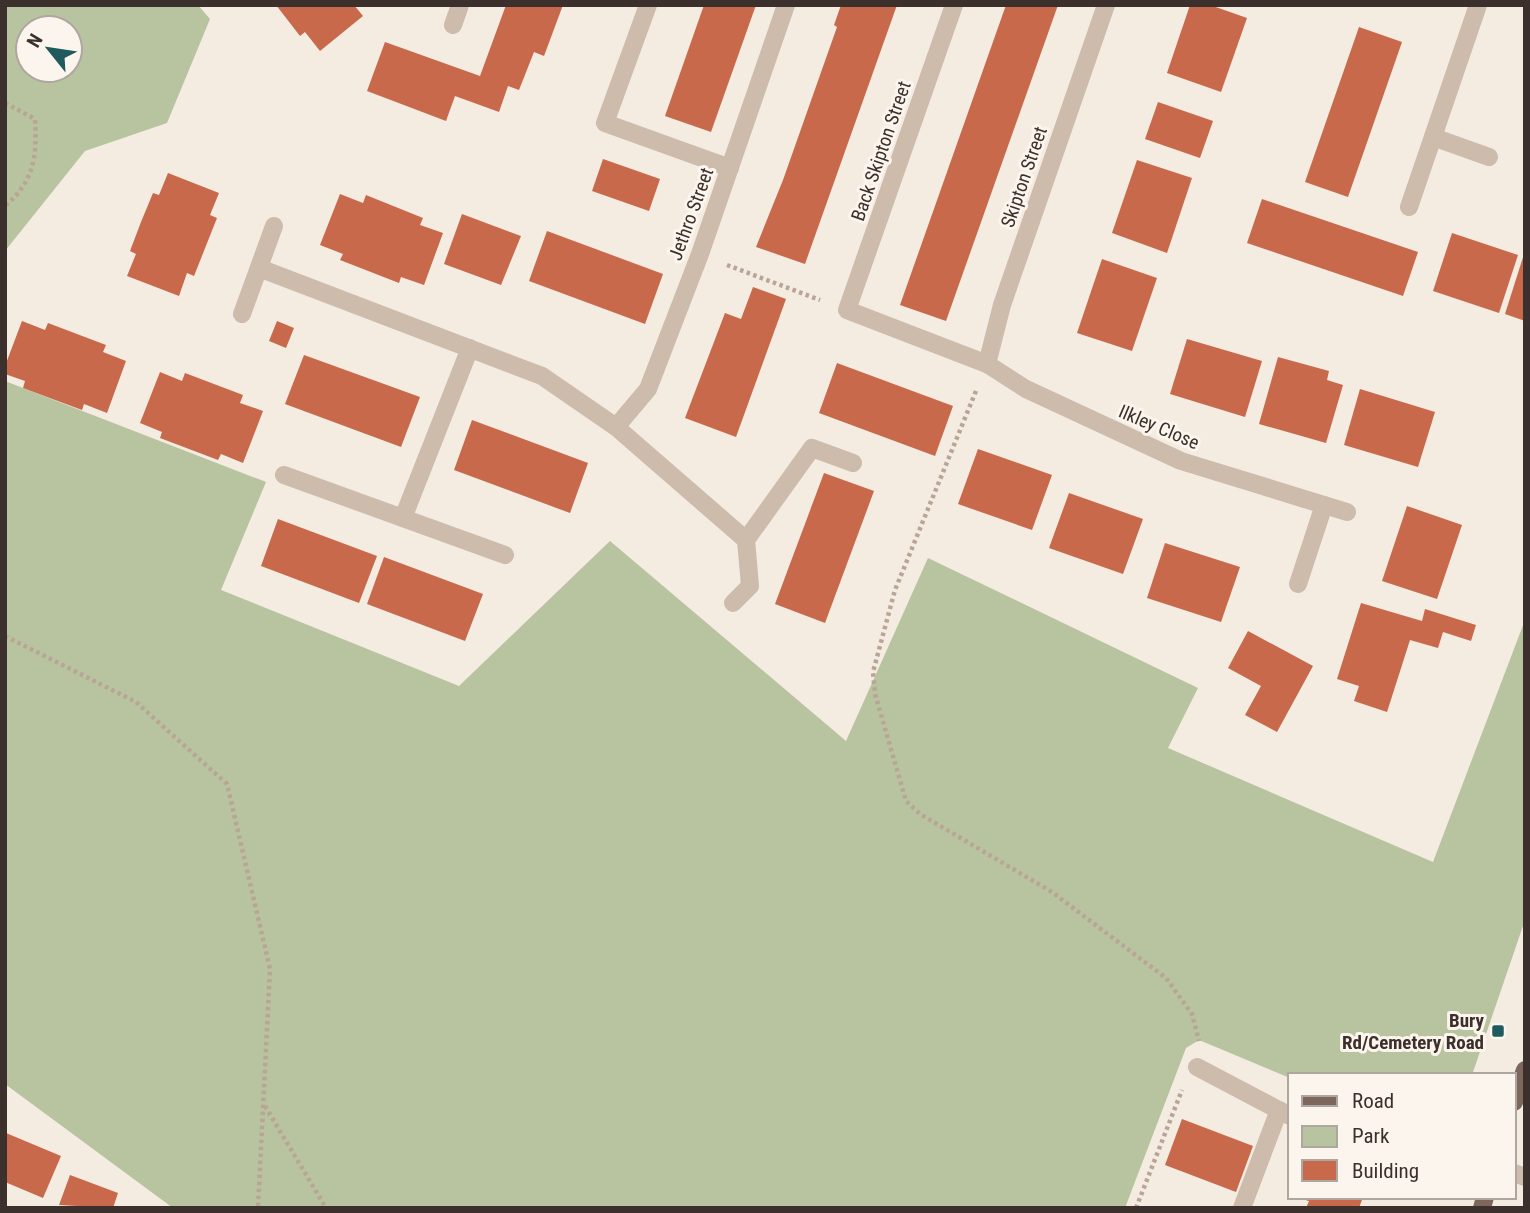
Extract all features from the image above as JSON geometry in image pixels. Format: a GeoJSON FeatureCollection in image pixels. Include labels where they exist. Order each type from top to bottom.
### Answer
{"type":"FeatureCollection","features":[{"type":"Feature","properties":{"kind":"main road"},"geometry":{"type":"LineString","coordinates":[[1516,1096],[1525,1070]]}},
{"type":"Feature","properties":{"kind":"street"},"geometry":{"type":"LineString","coordinates":[[453,25],[460,5]]}},
{"type":"Feature","properties":{"kind":"street"},"geometry":{"type":"LineString","coordinates":[[648,5],[605,123],[730,168]]}},
{"type":"Feature","properties":{"kind":"street","name":"Jethro Street"},"geometry":{"type":"LineString","coordinates":[[616,427],[648,389],[700,254],[786,5]]}},
{"type":"Feature","properties":{"kind":"street","name":"Back Skipton Street"},"geometry":{"type":"LineString","coordinates":[[847,310],[954,5]]}},
{"type":"Feature","properties":{"kind":"street","name":"Skipton Street"},"geometry":{"type":"LineString","coordinates":[[987,365],[1002,304],[1106,5]]}},
{"type":"Feature","properties":{"kind":"street"},"geometry":{"type":"LineString","coordinates":[[1409,207],[1478,5]]}},
{"type":"Feature","properties":{"kind":"street"},"geometry":{"type":"LineString","coordinates":[[1433,137],[1489,157]]}},
{"type":"Feature","properties":{"kind":"street"},"geometry":{"type":"LineString","coordinates":[[242,314],[274,226]]}},
{"type":"Feature","properties":{"kind":"street"},"geometry":{"type":"LineString","coordinates":[[258,268],[542,376],[616,427],[746,540]]}},
{"type":"Feature","properties":{"kind":"street","name":"Ilkley Close"},"geometry":{"type":"LineString","coordinates":[[847,310],[987,365],[1049,400],[1181,461],[1347,512]]}},
{"type":"Feature","properties":{"kind":"street"},"geometry":{"type":"LineString","coordinates":[[403,518],[470,348]]}},
{"type":"Feature","properties":{"kind":"street"},"geometry":{"type":"LineString","coordinates":[[733,603],[750,586],[746,540],[812,448],[853,463]]}},
{"type":"Feature","properties":{"kind":"street"},"geometry":{"type":"LineString","coordinates":[[284,475],[505,555]]}},
{"type":"Feature","properties":{"kind":"street"},"geometry":{"type":"LineString","coordinates":[[1298,584],[1324,505]]}},
{"type":"Feature","properties":{"kind":"street"},"geometry":{"type":"LineString","coordinates":[[1197,1067],[1284,1113],[1242,1208]]}},
{"type":"Feature","properties":{"kind":"path"},"geometry":{"type":"LineString","coordinates":[[5,103],[35,119],[37,154],[20,192],[5,206]]}},
{"type":"Feature","properties":{"kind":"path"},"geometry":{"type":"LineString","coordinates":[[700,254],[847,310]]}},
{"type":"Feature","properties":{"kind":"path"},"geometry":{"type":"LineString","coordinates":[[987,365],[895,590],[873,672],[875,694],[906,801],[920,814],[1052,892],[1166,978],[1192,1014],[1199,1040],[1197,1067],[1190,1070],[1136,1208]]}},
{"type":"Feature","properties":{"kind":"path"},"geometry":{"type":"LineString","coordinates":[[5,636],[136,702],[227,784],[270,969],[258,1208]]}},
{"type":"Feature","properties":{"kind":"path"},"geometry":{"type":"LineString","coordinates":[[265,1106],[326,1208]]}},
{"type":"Feature","properties":{"kind":"green space"},"geometry":{"type":"Polygon","coordinates":[[[5,5],[198,5],[210,19],[167,123],[85,151],[5,251],[5,5]]]}},
{"type":"Feature","properties":{"kind":"green space"},"geometry":{"type":"Polygon","coordinates":[[[5,381],[266,482],[221,590],[459,686],[610,541],[846,741],[928,558],[1198,688],[1168,748],[1433,862],[1525,620],[1525,920],[1473,1073],[1288,1073],[1288,1077],[1199,1040],[1186,1048],[1125,1208],[173,1208],[5,1084],[5,381]]]}},
{"type":"Feature","properties":{"kind":"building"},"geometry":{"type":"Polygon","coordinates":[[[276,5],[354,5],[363,16],[320,51],[305,32],[300,36],[276,5]]]}},
{"type":"Feature","properties":{"kind":"building"},"geometry":{"type":"Polygon","coordinates":[[[506,5],[563,5],[544,56],[534,52],[519,90],[508,86],[499,112],[455,96],[446,121],[367,91],[385,42],[480,76],[506,5]]]}},
{"type":"Feature","properties":{"kind":"building"},"geometry":{"type":"Polygon","coordinates":[[[704,5],[756,5],[711,132],[665,116],[704,5]]]}},
{"type":"Feature","properties":{"kind":"building"},"geometry":{"type":"Polygon","coordinates":[[[841,5],[897,5],[805,264],[756,247],[783,180],[837,27],[834,25],[841,5]]]}},
{"type":"Feature","properties":{"kind":"building"},"geometry":{"type":"Polygon","coordinates":[[[1006,5],[1058,5],[946,321],[900,305],[1006,5]]]}},
{"type":"Feature","properties":{"kind":"building"},"geometry":{"type":"Polygon","coordinates":[[[1190,5],[1210,5],[1247,18],[1221,92],[1167,73],[1190,5]]]}},
{"type":"Feature","properties":{"kind":"building"},"geometry":{"type":"Polygon","coordinates":[[[1359,27],[1402,42],[1348,197],[1305,182],[1359,27]]]}},
{"type":"Feature","properties":{"kind":"building"},"geometry":{"type":"Polygon","coordinates":[[[1158,102],[1213,121],[1200,158],[1145,139],[1158,102]]]}},
{"type":"Feature","properties":{"kind":"building"},"geometry":{"type":"Polygon","coordinates":[[[603,159],[660,179],[649,211],[592,191],[603,159]]]}},
{"type":"Feature","properties":{"kind":"building"},"geometry":{"type":"Polygon","coordinates":[[[1137,160],[1192,178],[1167,253],[1112,233],[1137,160]]]}},
{"type":"Feature","properties":{"kind":"building"},"geometry":{"type":"Polygon","coordinates":[[[168,173],[219,193],[210,215],[217,218],[194,276],[187,273],[179,296],[127,276],[136,254],[130,251],[141,222],[153,193],[159,195],[168,173]]]}},
{"type":"Feature","properties":{"kind":"building"},"geometry":{"type":"Polygon","coordinates":[[[340,194],[363,203],[366,195],[423,218],[420,225],[443,233],[424,285],[401,277],[399,283],[340,260],[343,254],[320,245],[340,194]]]}},
{"type":"Feature","properties":{"kind":"building"},"geometry":{"type":"Polygon","coordinates":[[[1262,199],[1418,252],[1403,296],[1247,243],[1262,199]]]}},
{"type":"Feature","properties":{"kind":"building"},"geometry":{"type":"Polygon","coordinates":[[[462,214],[521,236],[501,285],[444,264],[462,214]]]}},
{"type":"Feature","properties":{"kind":"building"},"geometry":{"type":"Polygon","coordinates":[[[547,231],[663,274],[645,324],[529,281],[547,231]]]}},
{"type":"Feature","properties":{"kind":"building"},"geometry":{"type":"Polygon","coordinates":[[[1452,233],[1518,255],[1499,313],[1433,291],[1452,233]]]}},
{"type":"Feature","properties":{"kind":"building"},"geometry":{"type":"Polygon","coordinates":[[[1525,254],[1525,321],[1505,314],[1525,254]]]}},
{"type":"Feature","properties":{"kind":"building"},"geometry":{"type":"Polygon","coordinates":[[[1102,259],[1157,278],[1132,351],[1077,333],[1102,259]]]}},
{"type":"Feature","properties":{"kind":"building"},"geometry":{"type":"Polygon","coordinates":[[[753,287],[786,299],[736,437],[685,418],[725,313],[741,319],[753,287]]]}},
{"type":"Feature","properties":{"kind":"building"},"geometry":{"type":"Polygon","coordinates":[[[22,321],[45,330],[48,323],[106,345],[103,352],[126,361],[107,413],[84,404],[82,410],[23,388],[25,381],[5,374],[5,366],[22,321]]]}},
{"type":"Feature","properties":{"kind":"building"},"geometry":{"type":"Polygon","coordinates":[[[277,321],[294,328],[286,348],[269,341],[277,321]]]}},
{"type":"Feature","properties":{"kind":"building"},"geometry":{"type":"Polygon","coordinates":[[[1187,339],[1262,361],[1245,417],[1170,394],[1187,339]]]}},
{"type":"Feature","properties":{"kind":"building"},"geometry":{"type":"Polygon","coordinates":[[[304,355],[420,397],[401,447],[285,404],[304,355]]]}},
{"type":"Feature","properties":{"kind":"building"},"geometry":{"type":"Polygon","coordinates":[[[1278,357],[1329,371],[1327,380],[1343,385],[1326,443],[1259,424],[1278,357]]]}},
{"type":"Feature","properties":{"kind":"building"},"geometry":{"type":"Polygon","coordinates":[[[837,363],[953,406],[935,456],[819,413],[837,363]]]}},
{"type":"Feature","properties":{"kind":"building"},"geometry":{"type":"Polygon","coordinates":[[[160,372],[182,381],[185,373],[243,395],[240,403],[263,411],[243,463],[221,454],[218,460],[160,438],[162,432],[140,423],[160,372]]]}},
{"type":"Feature","properties":{"kind":"building"},"geometry":{"type":"Polygon","coordinates":[[[1360,389],[1435,412],[1418,467],[1344,445],[1360,389]]]}},
{"type":"Feature","properties":{"kind":"building"},"geometry":{"type":"Polygon","coordinates":[[[472,420],[588,463],[570,513],[454,470],[472,420]]]}},
{"type":"Feature","properties":{"kind":"building"},"geometry":{"type":"Polygon","coordinates":[[[978,449],[1052,475],[1032,530],[958,504],[978,449]]]}},
{"type":"Feature","properties":{"kind":"building"},"geometry":{"type":"Polygon","coordinates":[[[824,473],[874,491],[825,623],[775,604],[824,473]]]}},
{"type":"Feature","properties":{"kind":"building"},"geometry":{"type":"Polygon","coordinates":[[[1069,493],[1143,519],[1123,574],[1049,548],[1069,493]]]}},
{"type":"Feature","properties":{"kind":"building"},"geometry":{"type":"Polygon","coordinates":[[[1407,506],[1462,525],[1437,599],[1382,581],[1407,506]]]}},
{"type":"Feature","properties":{"kind":"building"},"geometry":{"type":"Polygon","coordinates":[[[278,519],[377,556],[359,603],[261,566],[278,519]]]}},
{"type":"Feature","properties":{"kind":"building"},"geometry":{"type":"Polygon","coordinates":[[[1165,543],[1240,567],[1221,622],[1147,598],[1165,543]]]}},
{"type":"Feature","properties":{"kind":"building"},"geometry":{"type":"Polygon","coordinates":[[[384,557],[483,594],[465,641],[367,604],[384,557]]]}},
{"type":"Feature","properties":{"kind":"building"},"geometry":{"type":"Polygon","coordinates":[[[1361,603],[1422,621],[1425,609],[1476,625],[1471,641],[1443,632],[1438,648],[1410,640],[1387,712],[1354,701],[1359,686],[1337,679],[1361,603]]]}},
{"type":"Feature","properties":{"kind":"building"},"geometry":{"type":"Polygon","coordinates":[[[1248,631],[1313,666],[1277,732],[1245,715],[1261,686],[1228,668],[1248,631]]]}},
{"type":"Feature","properties":{"kind":"building"},"geometry":{"type":"Polygon","coordinates":[[[1182,1119],[1253,1146],[1236,1192],[1165,1165],[1182,1119]]]}},
{"type":"Feature","properties":{"kind":"building"},"geometry":{"type":"Polygon","coordinates":[[[6,1133],[61,1156],[43,1198],[5,1182],[6,1133]]]}},
{"type":"Feature","properties":{"kind":"building"},"geometry":{"type":"Polygon","coordinates":[[[70,1175],[118,1193],[113,1208],[59,1205],[70,1175]]]}},
{"type":"Feature","properties":{"kind":"building"},"geometry":{"type":"Polygon","coordinates":[[[1302,1199],[1362,1199],[1359,1208],[1306,1208],[1309,1201],[1302,1199]]]}},
{"type":"Feature","properties":{"kind":"place","name":"Bury Rd/Cemetery Road"},"geometry":{"type":"Point","coordinates":[1498,1031]}}]}
